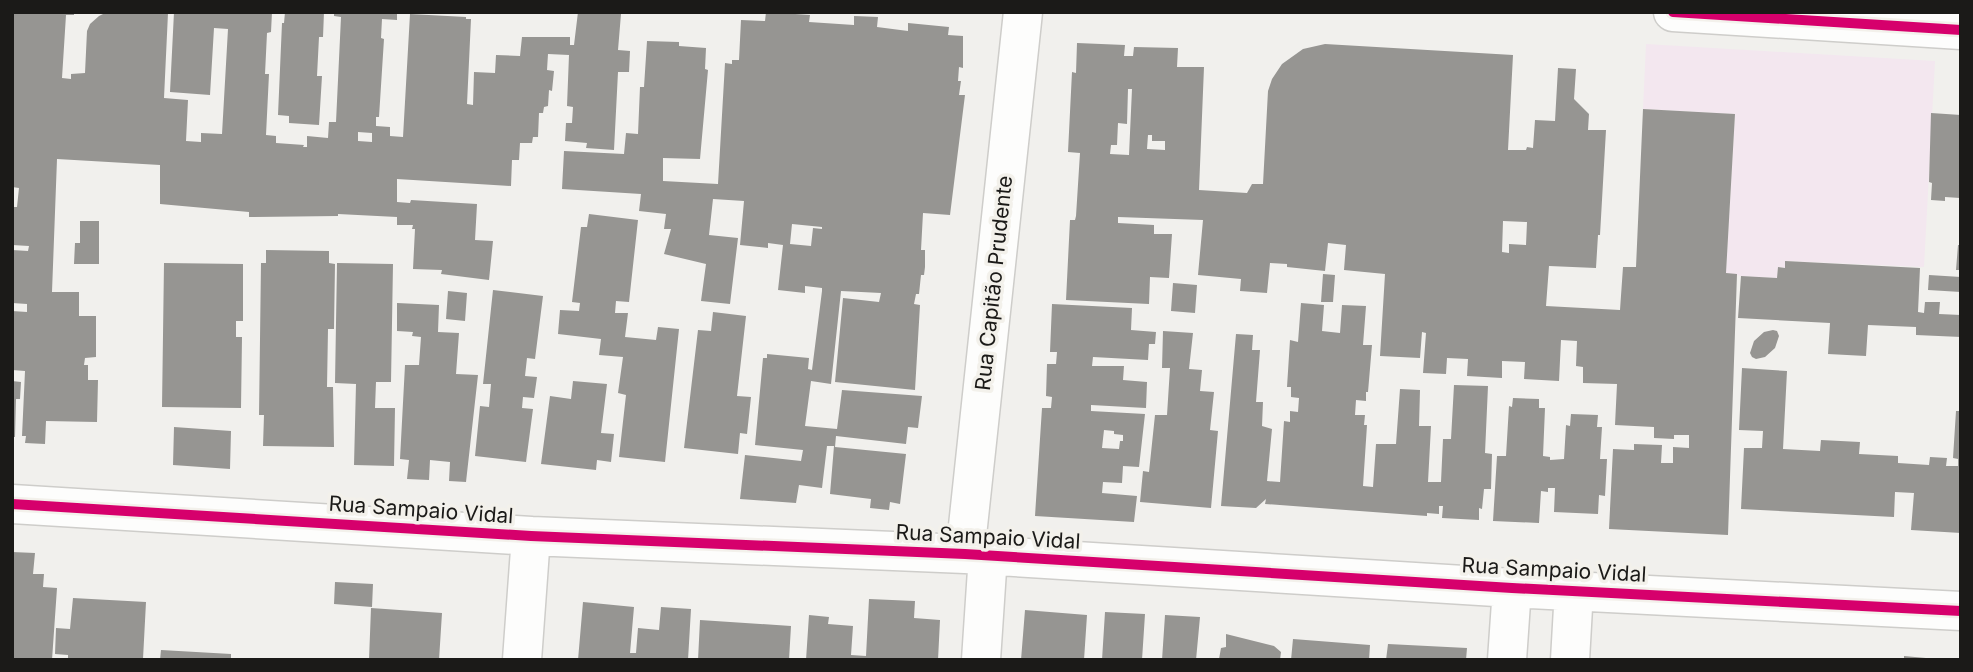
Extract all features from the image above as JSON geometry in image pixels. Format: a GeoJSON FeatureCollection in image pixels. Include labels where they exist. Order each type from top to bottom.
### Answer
{"type":"FeatureCollection","features":[{"type":"Feature","properties":{"kind":"street","name":"Rua Capitão Prudente"},"geometry":{"type":"LineString","coordinates":[[981,660],[976,554],[1023,12]]}},
{"type":"Feature","properties":{"kind":"street"},"geometry":{"type":"LineString","coordinates":[[1673,12],[1961,30]]}},
{"type":"Feature","properties":{"kind":"street","name":"Rua Sampaio Vidal"},"geometry":{"type":"LineString","coordinates":[[12,504],[531,536],[976,554],[1512,588],[1961,611]]}},
{"type":"Feature","properties":{"kind":"street"},"geometry":{"type":"LineString","coordinates":[[522,660],[531,536]]}},
{"type":"Feature","properties":{"kind":"street"},"geometry":{"type":"LineString","coordinates":[[1507,660],[1512,588]]}},
{"type":"Feature","properties":{"kind":"street"},"geometry":{"type":"LineString","coordinates":[[1570,660],[1574,590]]}},
{"type":"Feature","properties":{"kind":"shaded area"},"geometry":{"type":"Polygon","coordinates":[[[1646,44],[1935,61],[1924,267],[1785,261],[1785,268],[1778,267],[1777,278],[1726,273],[1735,114],[1643,109],[1646,44]]]}},
{"type":"Feature","properties":{"kind":"building"},"geometry":{"type":"Polygon","coordinates":[[[12,12],[74,12],[74,15],[66,15],[62,78],[71,79],[71,74],[85,73],[87,31],[99,16],[107,12],[168,13],[164,98],[188,100],[186,141],[201,142],[201,133],[222,134],[228,29],[214,28],[210,95],[170,92],[174,12],[272,12],[271,32],[267,33],[265,74],[269,74],[266,135],[276,136],[276,143],[304,145],[303,147],[307,147],[307,136],[328,138],[329,122],[336,122],[341,17],[334,16],[334,12],[397,12],[397,20],[382,19],[381,38],[384,39],[379,117],[376,117],[376,126],[390,127],[390,136],[403,137],[410,14],[471,19],[467,104],[473,105],[474,72],[495,73],[496,55],[520,56],[522,37],[570,37],[570,45],[574,45],[578,12],[621,14],[618,50],[630,51],[629,72],[618,72],[614,150],[586,148],[587,143],[565,141],[566,123],[572,123],[573,107],[567,106],[569,55],[548,54],[547,70],[554,71],[548,106],[544,107],[543,113],[539,113],[538,137],[533,137],[532,143],[520,143],[519,160],[512,160],[511,186],[397,179],[397,202],[410,203],[411,200],[477,204],[475,240],[493,241],[489,280],[441,274],[442,270],[413,269],[415,229],[412,229],[413,225],[397,225],[397,217],[338,214],[249,217],[249,212],[160,204],[160,165],[57,159],[52,292],[79,292],[79,316],[96,316],[96,357],[85,358],[84,365],[88,365],[88,380],[98,380],[97,422],[46,421],[45,444],[25,443],[26,436],[22,436],[25,371],[12,370],[12,311],[27,312],[27,304],[12,303],[12,250],[28,251],[29,246],[12,245],[12,207],[17,207],[19,188],[12,187],[12,12]],[[358,132],[358,141],[372,142],[372,133],[358,132]]]}},
{"type":"Feature","properties":{"kind":"building"},"geometry":{"type":"Polygon","coordinates":[[[285,12],[324,12],[323,37],[319,37],[317,76],[322,76],[319,125],[289,123],[289,116],[278,115],[282,23],[285,12]]]}},
{"type":"Feature","properties":{"kind":"building"},"geometry":{"type":"Polygon","coordinates":[[[766,12],[810,15],[809,22],[854,25],[854,16],[878,17],[877,27],[908,31],[908,23],[949,27],[948,35],[963,36],[963,68],[959,67],[958,81],[961,81],[959,95],[965,95],[950,215],[923,213],[921,250],[925,250],[925,267],[914,304],[920,305],[915,390],[835,382],[843,298],[879,302],[881,293],[841,291],[831,384],[811,381],[805,426],[837,429],[842,390],[922,396],[918,428],[908,427],[906,444],[836,436],[835,447],[906,454],[900,504],[890,502],[889,510],[870,508],[871,499],[830,494],[834,446],[827,446],[822,488],[799,485],[796,503],[740,499],[745,455],[801,461],[803,450],[755,445],[763,358],[767,358],[767,354],[809,358],[808,369],[812,370],[822,291],[822,288],[805,286],[805,293],[778,290],[783,245],[768,243],[768,248],[740,245],[744,201],[713,199],[709,235],[738,238],[730,304],[701,301],[706,264],[664,254],[671,229],[664,229],[666,214],[639,211],[641,194],[562,189],[564,151],[624,154],[626,133],[638,134],[640,87],[644,87],[647,41],[679,42],[679,46],[706,48],[705,69],[708,70],[700,159],[663,158],[663,181],[718,184],[725,63],[732,64],[732,60],[739,60],[741,20],[765,21],[766,12]],[[792,224],[790,244],[811,246],[813,228],[822,227],[792,224]]]}},
{"type":"Feature","properties":{"kind":"building"},"geometry":{"type":"Polygon","coordinates":[[[1077,43],[1125,45],[1124,56],[1133,56],[1134,47],[1178,48],[1177,67],[1204,67],[1199,190],[1247,193],[1252,184],[1263,184],[1268,91],[1272,79],[1282,64],[1303,49],[1325,44],[1513,55],[1508,150],[1533,148],[1535,120],[1555,121],[1558,68],[1576,69],[1574,99],[1589,114],[1588,130],[1606,130],[1596,268],[1549,266],[1546,306],[1620,310],[1623,267],[1636,267],[1643,109],[1735,114],[1726,273],[1737,274],[1728,535],[1609,529],[1613,449],[1634,450],[1634,444],[1662,445],[1661,463],[1673,463],[1673,447],[1689,448],[1689,435],[1674,435],[1674,439],[1654,438],[1654,427],[1615,425],[1617,384],[1583,383],[1583,367],[1576,366],[1577,341],[1561,340],[1559,381],[1524,379],[1525,362],[1502,361],[1502,378],[1467,376],[1468,359],[1447,358],[1446,374],[1423,373],[1426,333],[1422,332],[1420,358],[1380,356],[1385,274],[1344,270],[1346,245],[1328,243],[1325,271],[1270,263],[1267,293],[1240,291],[1241,279],[1198,275],[1203,220],[1118,217],[1118,223],[1154,225],[1154,234],[1172,234],[1169,278],[1150,277],[1149,304],[1066,300],[1070,220],[1075,220],[1076,216],[1080,153],[1068,152],[1072,72],[1076,73],[1077,43]],[[1128,89],[1127,124],[1118,123],[1117,145],[1111,145],[1110,154],[1129,155],[1132,89],[1128,89]],[[1148,135],[1147,149],[1165,150],[1165,141],[1152,141],[1152,135],[1148,135]],[[1503,221],[1502,252],[1509,253],[1509,244],[1526,245],[1527,222],[1503,221]]]}},
{"type":"Feature","properties":{"kind":"building"},"geometry":{"type":"Polygon","coordinates":[[[1931,113],[1961,115],[1960,198],[1931,200],[1931,113]]]}},
{"type":"Feature","properties":{"kind":"building"},"geometry":{"type":"Polygon","coordinates":[[[589,214],[638,220],[629,302],[616,301],[615,313],[628,313],[625,337],[656,340],[658,327],[679,329],[665,462],[619,457],[626,395],[618,393],[623,357],[599,355],[601,339],[558,334],[560,310],[579,311],[580,303],[572,302],[581,227],[587,227],[589,214]]]}},
{"type":"Feature","properties":{"kind":"building"},"geometry":{"type":"Polygon","coordinates":[[[80,221],[99,221],[99,264],[74,264],[75,243],[80,243],[80,221]]]}},
{"type":"Feature","properties":{"kind":"building"},"geometry":{"type":"Polygon","coordinates":[[[1958,245],[1961,245],[1961,270],[1956,270],[1958,245]]]}},
{"type":"Feature","properties":{"kind":"building"},"geometry":{"type":"Polygon","coordinates":[[[266,250],[329,251],[329,263],[335,264],[334,329],[328,329],[327,387],[333,387],[334,447],[263,446],[264,415],[259,415],[261,263],[266,263],[266,250]]]}},
{"type":"Feature","properties":{"kind":"building"},"geometry":{"type":"Polygon","coordinates":[[[1785,261],[1920,268],[1918,312],[1924,313],[1925,302],[1940,302],[1939,314],[1961,315],[1961,337],[1916,335],[1916,327],[1868,325],[1866,356],[1828,354],[1830,323],[1738,318],[1741,276],[1777,278],[1778,267],[1785,268],[1785,261]]]}},
{"type":"Feature","properties":{"kind":"building"},"geometry":{"type":"Polygon","coordinates":[[[164,263],[243,264],[243,321],[236,321],[236,337],[242,337],[241,408],[162,407],[164,263]]]}},
{"type":"Feature","properties":{"kind":"building"},"geometry":{"type":"Polygon","coordinates":[[[337,263],[393,264],[391,382],[376,382],[375,408],[395,408],[394,466],[354,465],[356,384],[335,383],[337,263]]]}},
{"type":"Feature","properties":{"kind":"building"},"geometry":{"type":"Polygon","coordinates":[[[1323,274],[1335,275],[1333,302],[1321,302],[1323,274]]]}},
{"type":"Feature","properties":{"kind":"building"},"geometry":{"type":"Polygon","coordinates":[[[1929,275],[1961,277],[1961,292],[1928,290],[1929,275]]]}},
{"type":"Feature","properties":{"kind":"building"},"geometry":{"type":"Polygon","coordinates":[[[1173,283],[1197,285],[1195,313],[1171,311],[1173,283]]]}},
{"type":"Feature","properties":{"kind":"building"},"geometry":{"type":"Polygon","coordinates":[[[493,290],[543,296],[535,359],[527,358],[525,376],[537,377],[534,398],[523,397],[522,408],[533,409],[526,462],[475,456],[480,406],[489,407],[491,384],[483,384],[493,290]]]}},
{"type":"Feature","properties":{"kind":"building"},"geometry":{"type":"Polygon","coordinates":[[[448,291],[467,293],[465,321],[446,319],[448,291]]]}},
{"type":"Feature","properties":{"kind":"building"},"geometry":{"type":"Polygon","coordinates":[[[397,303],[439,305],[438,332],[459,333],[456,374],[478,375],[466,482],[449,481],[450,462],[430,460],[429,480],[407,479],[409,460],[400,459],[405,365],[419,365],[421,337],[412,336],[413,332],[397,331],[397,303]]]}},
{"type":"Feature","properties":{"kind":"building"},"geometry":{"type":"Polygon","coordinates":[[[1301,303],[1324,305],[1322,331],[1340,333],[1342,305],[1366,306],[1363,345],[1372,345],[1368,392],[1366,401],[1356,400],[1355,415],[1365,415],[1364,425],[1367,425],[1363,486],[1373,487],[1376,444],[1396,444],[1400,389],[1420,390],[1419,426],[1431,426],[1428,482],[1441,482],[1443,439],[1451,439],[1454,385],[1488,386],[1485,453],[1492,454],[1491,489],[1484,489],[1479,520],[1442,518],[1443,506],[1439,506],[1439,514],[1427,513],[1427,516],[1265,504],[1266,499],[1256,508],[1221,506],[1236,334],[1253,335],[1252,350],[1260,350],[1256,402],[1263,402],[1262,426],[1272,429],[1267,481],[1280,482],[1284,421],[1290,422],[1290,411],[1298,412],[1299,398],[1291,397],[1291,387],[1287,387],[1290,340],[1298,342],[1301,303]]]}},
{"type":"Feature","properties":{"kind":"building"},"geometry":{"type":"Polygon","coordinates":[[[1052,304],[1132,308],[1131,330],[1156,332],[1155,344],[1149,344],[1148,360],[1093,357],[1092,366],[1124,366],[1123,380],[1147,382],[1146,408],[1091,405],[1091,411],[1145,414],[1139,467],[1123,466],[1122,483],[1103,482],[1102,493],[1137,496],[1134,522],[1035,516],[1042,408],[1051,408],[1052,397],[1046,396],[1047,364],[1056,364],[1057,352],[1050,352],[1052,304]],[[1104,430],[1102,448],[1119,449],[1123,435],[1114,434],[1114,431],[1104,430]]]}},
{"type":"Feature","properties":{"kind":"building"},"geometry":{"type":"Polygon","coordinates":[[[713,312],[746,316],[737,396],[751,397],[747,434],[740,433],[738,454],[684,448],[698,330],[711,331],[713,312]]]}},
{"type":"Feature","properties":{"kind":"building"},"geometry":{"type":"Polygon","coordinates":[[[1163,331],[1193,333],[1189,369],[1202,370],[1200,391],[1214,392],[1210,430],[1218,431],[1211,508],[1140,502],[1143,471],[1149,472],[1155,415],[1167,415],[1170,368],[1162,368],[1163,331]]]}},
{"type":"Feature","properties":{"kind":"building"},"geometry":{"type":"Polygon","coordinates":[[[1777,331],[1779,336],[1775,348],[1765,357],[1752,357],[1750,353],[1754,341],[1764,332],[1777,331]]]}},
{"type":"Feature","properties":{"kind":"building"},"geometry":{"type":"Polygon","coordinates":[[[1742,368],[1787,371],[1783,449],[1820,451],[1821,440],[1860,442],[1859,454],[1898,456],[1898,463],[1929,465],[1930,457],[1947,458],[1946,466],[1958,466],[1958,459],[1953,458],[1956,411],[1961,411],[1961,533],[1911,530],[1914,493],[1895,492],[1894,517],[1741,509],[1744,448],[1762,448],[1763,431],[1739,430],[1742,368]]]}},
{"type":"Feature","properties":{"kind":"building"},"geometry":{"type":"Polygon","coordinates":[[[12,381],[21,382],[20,399],[16,399],[15,437],[12,437],[12,381]]]}},
{"type":"Feature","properties":{"kind":"building"},"geometry":{"type":"Polygon","coordinates":[[[573,381],[607,384],[601,433],[614,434],[611,462],[597,460],[596,470],[541,464],[550,396],[571,399],[573,381]]]}},
{"type":"Feature","properties":{"kind":"building"},"geometry":{"type":"Polygon","coordinates":[[[1513,398],[1539,399],[1539,408],[1545,408],[1543,456],[1550,457],[1550,460],[1564,459],[1566,425],[1570,426],[1571,414],[1598,415],[1597,427],[1602,427],[1600,459],[1607,459],[1605,496],[1599,495],[1598,514],[1554,512],[1555,488],[1548,488],[1548,492],[1541,491],[1539,523],[1493,521],[1497,456],[1506,456],[1509,406],[1512,407],[1513,398]]]}},
{"type":"Feature","properties":{"kind":"building"},"geometry":{"type":"Polygon","coordinates":[[[174,427],[231,431],[230,469],[173,465],[174,427]]]}},
{"type":"Feature","properties":{"kind":"building"},"geometry":{"type":"Polygon","coordinates":[[[12,552],[35,553],[33,574],[44,574],[43,587],[57,588],[52,660],[12,660],[12,552]]]}},
{"type":"Feature","properties":{"kind":"building"},"geometry":{"type":"Polygon","coordinates":[[[335,582],[373,584],[372,607],[334,604],[335,582]]]}},
{"type":"Feature","properties":{"kind":"building"},"geometry":{"type":"Polygon","coordinates":[[[73,598],[146,602],[143,659],[68,660],[68,655],[55,654],[56,628],[70,629],[73,598]]]}},
{"type":"Feature","properties":{"kind":"building"},"geometry":{"type":"Polygon","coordinates":[[[869,599],[915,601],[914,618],[940,620],[938,660],[806,660],[809,615],[829,617],[828,624],[853,626],[851,655],[866,656],[869,599]]]}},
{"type":"Feature","properties":{"kind":"building"},"geometry":{"type":"Polygon","coordinates":[[[583,602],[634,607],[630,653],[636,653],[638,628],[659,630],[661,607],[691,609],[688,660],[578,660],[583,602]]]}},
{"type":"Feature","properties":{"kind":"building"},"geometry":{"type":"Polygon","coordinates":[[[371,608],[442,613],[439,660],[369,660],[371,608]]]}},
{"type":"Feature","properties":{"kind":"building"},"geometry":{"type":"Polygon","coordinates":[[[1025,610],[1087,615],[1084,660],[1021,660],[1025,610]]]}},
{"type":"Feature","properties":{"kind":"building"},"geometry":{"type":"Polygon","coordinates":[[[1105,612],[1145,614],[1142,660],[1102,660],[1105,612]]]}},
{"type":"Feature","properties":{"kind":"building"},"geometry":{"type":"Polygon","coordinates":[[[1165,615],[1200,617],[1196,660],[1162,660],[1165,615]]]}},
{"type":"Feature","properties":{"kind":"building"},"geometry":{"type":"Polygon","coordinates":[[[700,620],[791,626],[789,660],[698,660],[700,620]]]}},
{"type":"Feature","properties":{"kind":"building"},"geometry":{"type":"Polygon","coordinates":[[[1226,634],[1274,646],[1281,652],[1280,660],[1219,659],[1221,648],[1226,647],[1226,634]]]}},
{"type":"Feature","properties":{"kind":"building"},"geometry":{"type":"Polygon","coordinates":[[[1293,639],[1370,645],[1369,660],[1291,660],[1293,639]]]}},
{"type":"Feature","properties":{"kind":"building"},"geometry":{"type":"Polygon","coordinates":[[[1388,644],[1467,648],[1466,660],[1386,660],[1388,644]]]}},
{"type":"Feature","properties":{"kind":"building"},"geometry":{"type":"Polygon","coordinates":[[[161,650],[231,654],[231,660],[160,660],[161,650]]]}},
{"type":"Feature","properties":{"kind":"building"},"geometry":{"type":"Polygon","coordinates":[[[1904,656],[1926,658],[1926,660],[1904,660],[1904,656]]]}},
{"type":"Feature","properties":{"kind":"cycle path"},"geometry":{"type":"LineString","coordinates":[[1673,12],[1961,30]]}},
{"type":"Feature","properties":{"kind":"cycle path"},"geometry":{"type":"LineString","coordinates":[[12,504],[531,536],[965,554],[1512,588],[1961,611]]}}]}
